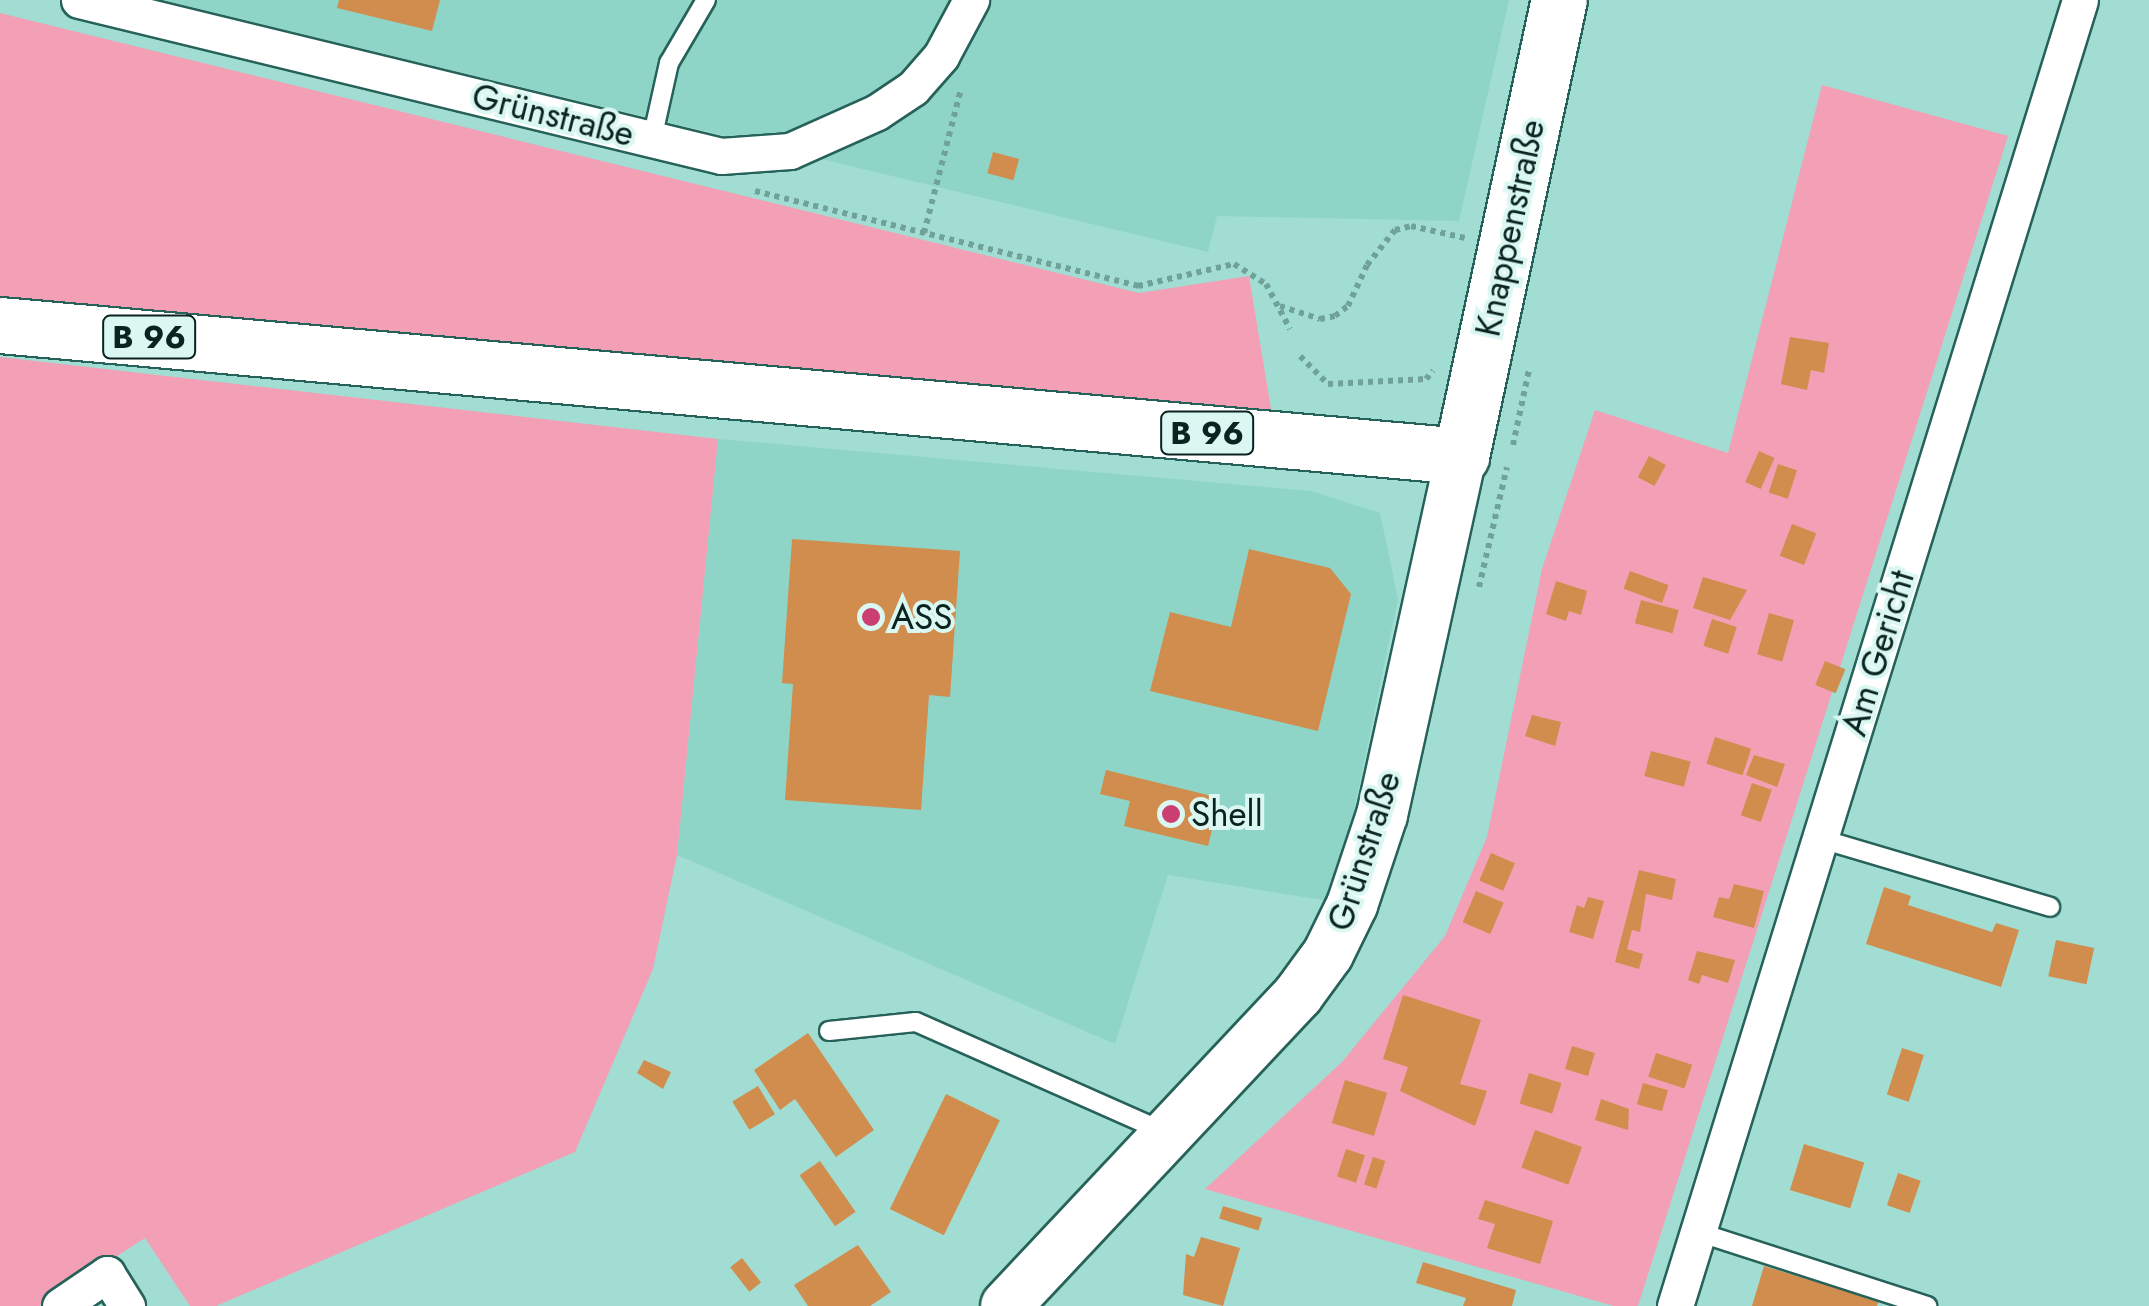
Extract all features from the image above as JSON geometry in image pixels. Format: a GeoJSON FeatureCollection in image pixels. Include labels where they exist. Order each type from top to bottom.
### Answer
{"type":"FeatureCollection","features":[{"type":"Feature","properties":{"kind":"main road","name":"Knappenstraße"},"geometry":{"type":"LineString","coordinates":[[1461,456],[1558,0]]}},
{"type":"Feature","properties":{"kind":"main road","name":"B 96"},"geometry":{"type":"LineString","coordinates":[[0,325],[1461,456]]}},
{"type":"Feature","properties":{"kind":"main road","name":"Grünstraße"},"geometry":{"type":"LineString","coordinates":[[1006,1306],[1164,1132],[1298,995],[1352,905],[1382,815],[1461,456]]}},
{"type":"Feature","properties":{"kind":"street","name":"Grünstraße"},"geometry":{"type":"LineString","coordinates":[[79,0],[722,156],[790,152],[840,132],[913,88],[932,65],[971,0]]}},
{"type":"Feature","properties":{"kind":"street","name":"Am Gericht"},"geometry":{"type":"LineString","coordinates":[[1674,1306],[2080,0]]}},
{"type":"Feature","properties":{"kind":"street"},"geometry":{"type":"LineString","coordinates":[[60,1306],[106,1274],[127,1306]]}},
{"type":"Feature","properties":{"kind":"lane"},"geometry":{"type":"LineString","coordinates":[[652,140],[669,63],[706,0]]}},
{"type":"Feature","properties":{"kind":"lane"},"geometry":{"type":"LineString","coordinates":[[1821,840],[2050,906]]}},
{"type":"Feature","properties":{"kind":"lane"},"geometry":{"type":"LineString","coordinates":[[828,1031],[916,1022],[1164,1132]]}},
{"type":"Feature","properties":{"kind":"lane"},"geometry":{"type":"LineString","coordinates":[[1698,1232],[1927,1306]]}},
{"type":"Feature","properties":{"kind":"path"},"geometry":{"type":"LineString","coordinates":[[924,233],[961,89],[932,65]]}},
{"type":"Feature","properties":{"kind":"path"},"geometry":{"type":"LineString","coordinates":[[722,156],[716,181],[1138,286],[1234,264],[1252,269],[1279,305],[1290,329]]}},
{"type":"Feature","properties":{"kind":"path"},"geometry":{"type":"LineString","coordinates":[[1279,305],[1320,319],[1335,316],[1348,306],[1367,264],[1395,230],[1465,238]]}},
{"type":"Feature","properties":{"kind":"path"},"geometry":{"type":"LineString","coordinates":[[1300,356],[1328,384],[1426,379],[1436,367]]}},
{"type":"Feature","properties":{"kind":"shaded area"},"geometry":{"type":"Polygon","coordinates":[[[160,0],[1509,0],[1459,221],[1217,216],[1208,252],[160,0]]]}},
{"type":"Feature","properties":{"kind":"shaded area"},"geometry":{"type":"Polygon","coordinates":[[[0,13],[1139,293],[1249,276],[1274,427],[0,312],[0,13]]]}},
{"type":"Feature","properties":{"kind":"shaded area"},"geometry":{"type":"Polygon","coordinates":[[[1822,85],[2008,136],[1638,1306],[1614,1306],[1205,1189],[1342,1062],[1445,936],[1487,837],[1542,569],[1595,410],[1728,453],[1822,85]]]}},
{"type":"Feature","properties":{"kind":"shaded area"},"geometry":{"type":"Polygon","coordinates":[[[0,357],[718,439],[677,855],[653,969],[575,1152],[216,1306],[190,1306],[145,1238],[39,1306],[0,1306],[0,357]]]}},
{"type":"Feature","properties":{"kind":"shaded area"},"geometry":{"type":"Polygon","coordinates":[[[718,439],[1311,491],[1380,513],[1398,599],[1335,902],[1168,875],[1115,1044],[677,855],[718,439]]]}},
{"type":"Feature","properties":{"kind":"building"},"geometry":{"type":"Polygon","coordinates":[[[339,0],[440,0],[432,31],[337,8],[339,0]]]}},
{"type":"Feature","properties":{"kind":"building"},"geometry":{"type":"Polygon","coordinates":[[[993,152],[1019,159],[1013,180],[987,173],[993,152]]]}},
{"type":"Feature","properties":{"kind":"building"},"geometry":{"type":"Polygon","coordinates":[[[1790,337],[1829,343],[1824,373],[1811,370],[1807,390],[1781,384],[1790,337]]]}},
{"type":"Feature","properties":{"kind":"building"},"geometry":{"type":"Polygon","coordinates":[[[1759,451],[1775,458],[1761,489],[1745,482],[1759,451]]]}},
{"type":"Feature","properties":{"kind":"building"},"geometry":{"type":"Polygon","coordinates":[[[1649,456],[1666,465],[1655,486],[1638,477],[1649,456]]]}},
{"type":"Feature","properties":{"kind":"building"},"geometry":{"type":"Polygon","coordinates":[[[1778,464],[1797,470],[1788,499],[1769,493],[1778,464]]]}},
{"type":"Feature","properties":{"kind":"building"},"geometry":{"type":"Polygon","coordinates":[[[1792,524],[1816,533],[1804,565],[1780,556],[1792,524]]]}},
{"type":"Feature","properties":{"kind":"building","name":"ASS"},"geometry":{"type":"Polygon","coordinates":[[[792,539],[960,551],[950,697],[929,695],[921,810],[785,800],[793,684],[782,683],[792,539]]]}},
{"type":"Feature","properties":{"kind":"building"},"geometry":{"type":"Polygon","coordinates":[[[1249,549],[1330,568],[1351,594],[1318,731],[1150,691],[1170,612],[1231,627],[1249,549]]]}},
{"type":"Feature","properties":{"kind":"building"},"geometry":{"type":"Polygon","coordinates":[[[1630,571],[1669,585],[1662,603],[1624,589],[1630,571]]]}},
{"type":"Feature","properties":{"kind":"building"},"geometry":{"type":"Polygon","coordinates":[[[1703,577],[1747,590],[1730,620],[1693,608],[1703,577]]]}},
{"type":"Feature","properties":{"kind":"building"},"geometry":{"type":"Polygon","coordinates":[[[1556,581],[1587,591],[1581,615],[1569,611],[1566,621],[1546,614],[1556,581]]]}},
{"type":"Feature","properties":{"kind":"building"},"geometry":{"type":"Polygon","coordinates":[[[1641,600],[1679,610],[1672,633],[1635,623],[1641,600]]]}},
{"type":"Feature","properties":{"kind":"building"},"geometry":{"type":"Polygon","coordinates":[[[1769,613],[1794,620],[1782,662],[1757,654],[1769,613]]]}},
{"type":"Feature","properties":{"kind":"building"},"geometry":{"type":"Polygon","coordinates":[[[1712,619],[1737,627],[1728,654],[1703,646],[1712,619]]]}},
{"type":"Feature","properties":{"kind":"building"},"geometry":{"type":"Polygon","coordinates":[[[1825,661],[1845,669],[1836,693],[1815,685],[1825,661]]]}},
{"type":"Feature","properties":{"kind":"building"},"geometry":{"type":"Polygon","coordinates":[[[1532,715],[1561,722],[1555,746],[1525,736],[1532,715]]]}},
{"type":"Feature","properties":{"kind":"building"},"geometry":{"type":"Polygon","coordinates":[[[1715,737],[1751,749],[1742,775],[1706,764],[1715,737]]]}},
{"type":"Feature","properties":{"kind":"building"},"geometry":{"type":"Polygon","coordinates":[[[1651,751],[1691,762],[1684,787],[1644,776],[1651,751]]]}},
{"type":"Feature","properties":{"kind":"building"},"geometry":{"type":"Polygon","coordinates":[[[1754,755],[1785,764],[1777,787],[1746,775],[1754,755]]]}},
{"type":"Feature","properties":{"kind":"building","name":"Shell"},"geometry":{"type":"Polygon","coordinates":[[[1106,770],[1220,798],[1208,846],[1124,826],[1130,801],[1100,794],[1106,770]]]}},
{"type":"Feature","properties":{"kind":"building"},"geometry":{"type":"Polygon","coordinates":[[[1752,783],[1772,790],[1761,822],[1741,815],[1752,783]]]}},
{"type":"Feature","properties":{"kind":"building"},"geometry":{"type":"Polygon","coordinates":[[[1491,853],[1515,863],[1503,891],[1479,881],[1491,853]]]}},
{"type":"Feature","properties":{"kind":"building"},"geometry":{"type":"Polygon","coordinates":[[[1639,870],[1676,879],[1672,900],[1646,894],[1640,932],[1632,930],[1627,949],[1643,954],[1639,969],[1615,962],[1639,870]]]}},
{"type":"Feature","properties":{"kind":"building"},"geometry":{"type":"Polygon","coordinates":[[[1734,884],[1764,891],[1754,928],[1713,917],[1719,897],[1729,899],[1734,884]]]}},
{"type":"Feature","properties":{"kind":"building"},"geometry":{"type":"Polygon","coordinates":[[[1884,887],[1911,896],[1908,905],[1992,932],[1996,923],[2019,930],[2001,987],[1866,944],[1884,887]]]}},
{"type":"Feature","properties":{"kind":"building"},"geometry":{"type":"Polygon","coordinates":[[[1476,891],[1504,903],[1490,934],[1463,922],[1476,891]]]}},
{"type":"Feature","properties":{"kind":"building"},"geometry":{"type":"Polygon","coordinates":[[[1588,897],[1604,901],[1593,939],[1569,932],[1577,905],[1584,908],[1588,897]]]}},
{"type":"Feature","properties":{"kind":"building"},"geometry":{"type":"Polygon","coordinates":[[[2056,940],[2094,948],[2086,984],[2048,976],[2056,940]]]}},
{"type":"Feature","properties":{"kind":"building"},"geometry":{"type":"Polygon","coordinates":[[[1697,951],[1735,960],[1728,983],[1702,975],[1699,984],[1688,980],[1697,951]]]}},
{"type":"Feature","properties":{"kind":"building"},"geometry":{"type":"Polygon","coordinates":[[[1403,995],[1481,1020],[1460,1084],[1487,1091],[1475,1126],[1400,1091],[1408,1067],[1383,1059],[1403,995]]]}},
{"type":"Feature","properties":{"kind":"building"},"geometry":{"type":"Polygon","coordinates":[[[808,1033],[874,1130],[836,1157],[795,1099],[780,1110],[754,1070],[808,1033]]]}},
{"type":"Feature","properties":{"kind":"building"},"geometry":{"type":"Polygon","coordinates":[[[1572,1046],[1595,1053],[1588,1076],[1565,1069],[1572,1046]]]}},
{"type":"Feature","properties":{"kind":"building"},"geometry":{"type":"Polygon","coordinates":[[[1902,1048],[1924,1055],[1909,1102],[1887,1095],[1902,1048]]]}},
{"type":"Feature","properties":{"kind":"building"},"geometry":{"type":"Polygon","coordinates":[[[1656,1053],[1692,1065],[1684,1089],[1648,1077],[1656,1053]]]}},
{"type":"Feature","properties":{"kind":"building"},"geometry":{"type":"Polygon","coordinates":[[[644,1060],[671,1072],[663,1089],[637,1073],[644,1060]]]}},
{"type":"Feature","properties":{"kind":"building"},"geometry":{"type":"Polygon","coordinates":[[[1529,1073],[1562,1083],[1552,1114],[1520,1104],[1529,1073]]]}},
{"type":"Feature","properties":{"kind":"building"},"geometry":{"type":"Polygon","coordinates":[[[1345,1080],[1387,1093],[1374,1136],[1332,1123],[1345,1080]]]}},
{"type":"Feature","properties":{"kind":"building"},"geometry":{"type":"Polygon","coordinates":[[[1643,1083],[1668,1090],[1662,1111],[1637,1104],[1643,1083]]]}},
{"type":"Feature","properties":{"kind":"building"},"geometry":{"type":"Polygon","coordinates":[[[758,1086],[775,1114],[749,1130],[732,1101],[758,1086]]]}},
{"type":"Feature","properties":{"kind":"building"},"geometry":{"type":"Polygon","coordinates":[[[946,1094],[1000,1120],[944,1235],[890,1209],[946,1094]]]}},
{"type":"Feature","properties":{"kind":"building"},"geometry":{"type":"Polygon","coordinates":[[[1601,1099],[1629,1109],[1628,1130],[1595,1120],[1601,1099]]]}},
{"type":"Feature","properties":{"kind":"building"},"geometry":{"type":"Polygon","coordinates":[[[1535,1130],[1582,1147],[1568,1185],[1521,1168],[1535,1130]]]}},
{"type":"Feature","properties":{"kind":"building"},"geometry":{"type":"Polygon","coordinates":[[[1804,1144],[1864,1162],[1850,1208],[1790,1190],[1804,1144]]]}},
{"type":"Feature","properties":{"kind":"building"},"geometry":{"type":"Polygon","coordinates":[[[1346,1149],[1365,1155],[1356,1183],[1337,1177],[1346,1149]]]}},
{"type":"Feature","properties":{"kind":"building"},"geometry":{"type":"Polygon","coordinates":[[[1373,1157],[1385,1161],[1376,1189],[1364,1185],[1373,1157]]]}},
{"type":"Feature","properties":{"kind":"building"},"geometry":{"type":"Polygon","coordinates":[[[820,1161],[856,1212],[835,1226],[800,1175],[820,1161]]]}},
{"type":"Feature","properties":{"kind":"building"},"geometry":{"type":"Polygon","coordinates":[[[1898,1173],[1921,1181],[1910,1213],[1887,1205],[1898,1173]]]}},
{"type":"Feature","properties":{"kind":"building"},"geometry":{"type":"Polygon","coordinates":[[[1485,1200],[1553,1221],[1540,1264],[1487,1248],[1495,1224],[1478,1219],[1485,1200]]]}},
{"type":"Feature","properties":{"kind":"building"},"geometry":{"type":"Polygon","coordinates":[[[1223,1206],[1262,1218],[1258,1230],[1219,1218],[1223,1206]]]}},
{"type":"Feature","properties":{"kind":"building"},"geometry":{"type":"Polygon","coordinates":[[[1201,1237],[1240,1248],[1223,1306],[1183,1295],[1186,1254],[1194,1257],[1201,1237]]]}},
{"type":"Feature","properties":{"kind":"building"},"geometry":{"type":"Polygon","coordinates":[[[858,1245],[891,1292],[870,1306],[808,1306],[794,1285],[858,1245]]]}},
{"type":"Feature","properties":{"kind":"building"},"geometry":{"type":"Polygon","coordinates":[[[742,1258],[761,1282],[749,1292],[730,1267],[742,1258]]]}},
{"type":"Feature","properties":{"kind":"building"},"geometry":{"type":"Polygon","coordinates":[[[1423,1262],[1516,1290],[1512,1306],[1463,1306],[1466,1298],[1416,1283],[1423,1262]]]}},
{"type":"Feature","properties":{"kind":"building"},"geometry":{"type":"Polygon","coordinates":[[[1764,1266],[1879,1301],[1877,1306],[1752,1306],[1764,1266]]]}},
{"type":"Feature","properties":{"kind":"place","name":"ASS"},"geometry":{"type":"Point","coordinates":[871,617]}},
{"type":"Feature","properties":{"kind":"place","name":"Shell"},"geometry":{"type":"Point","coordinates":[1171,814]}}]}
